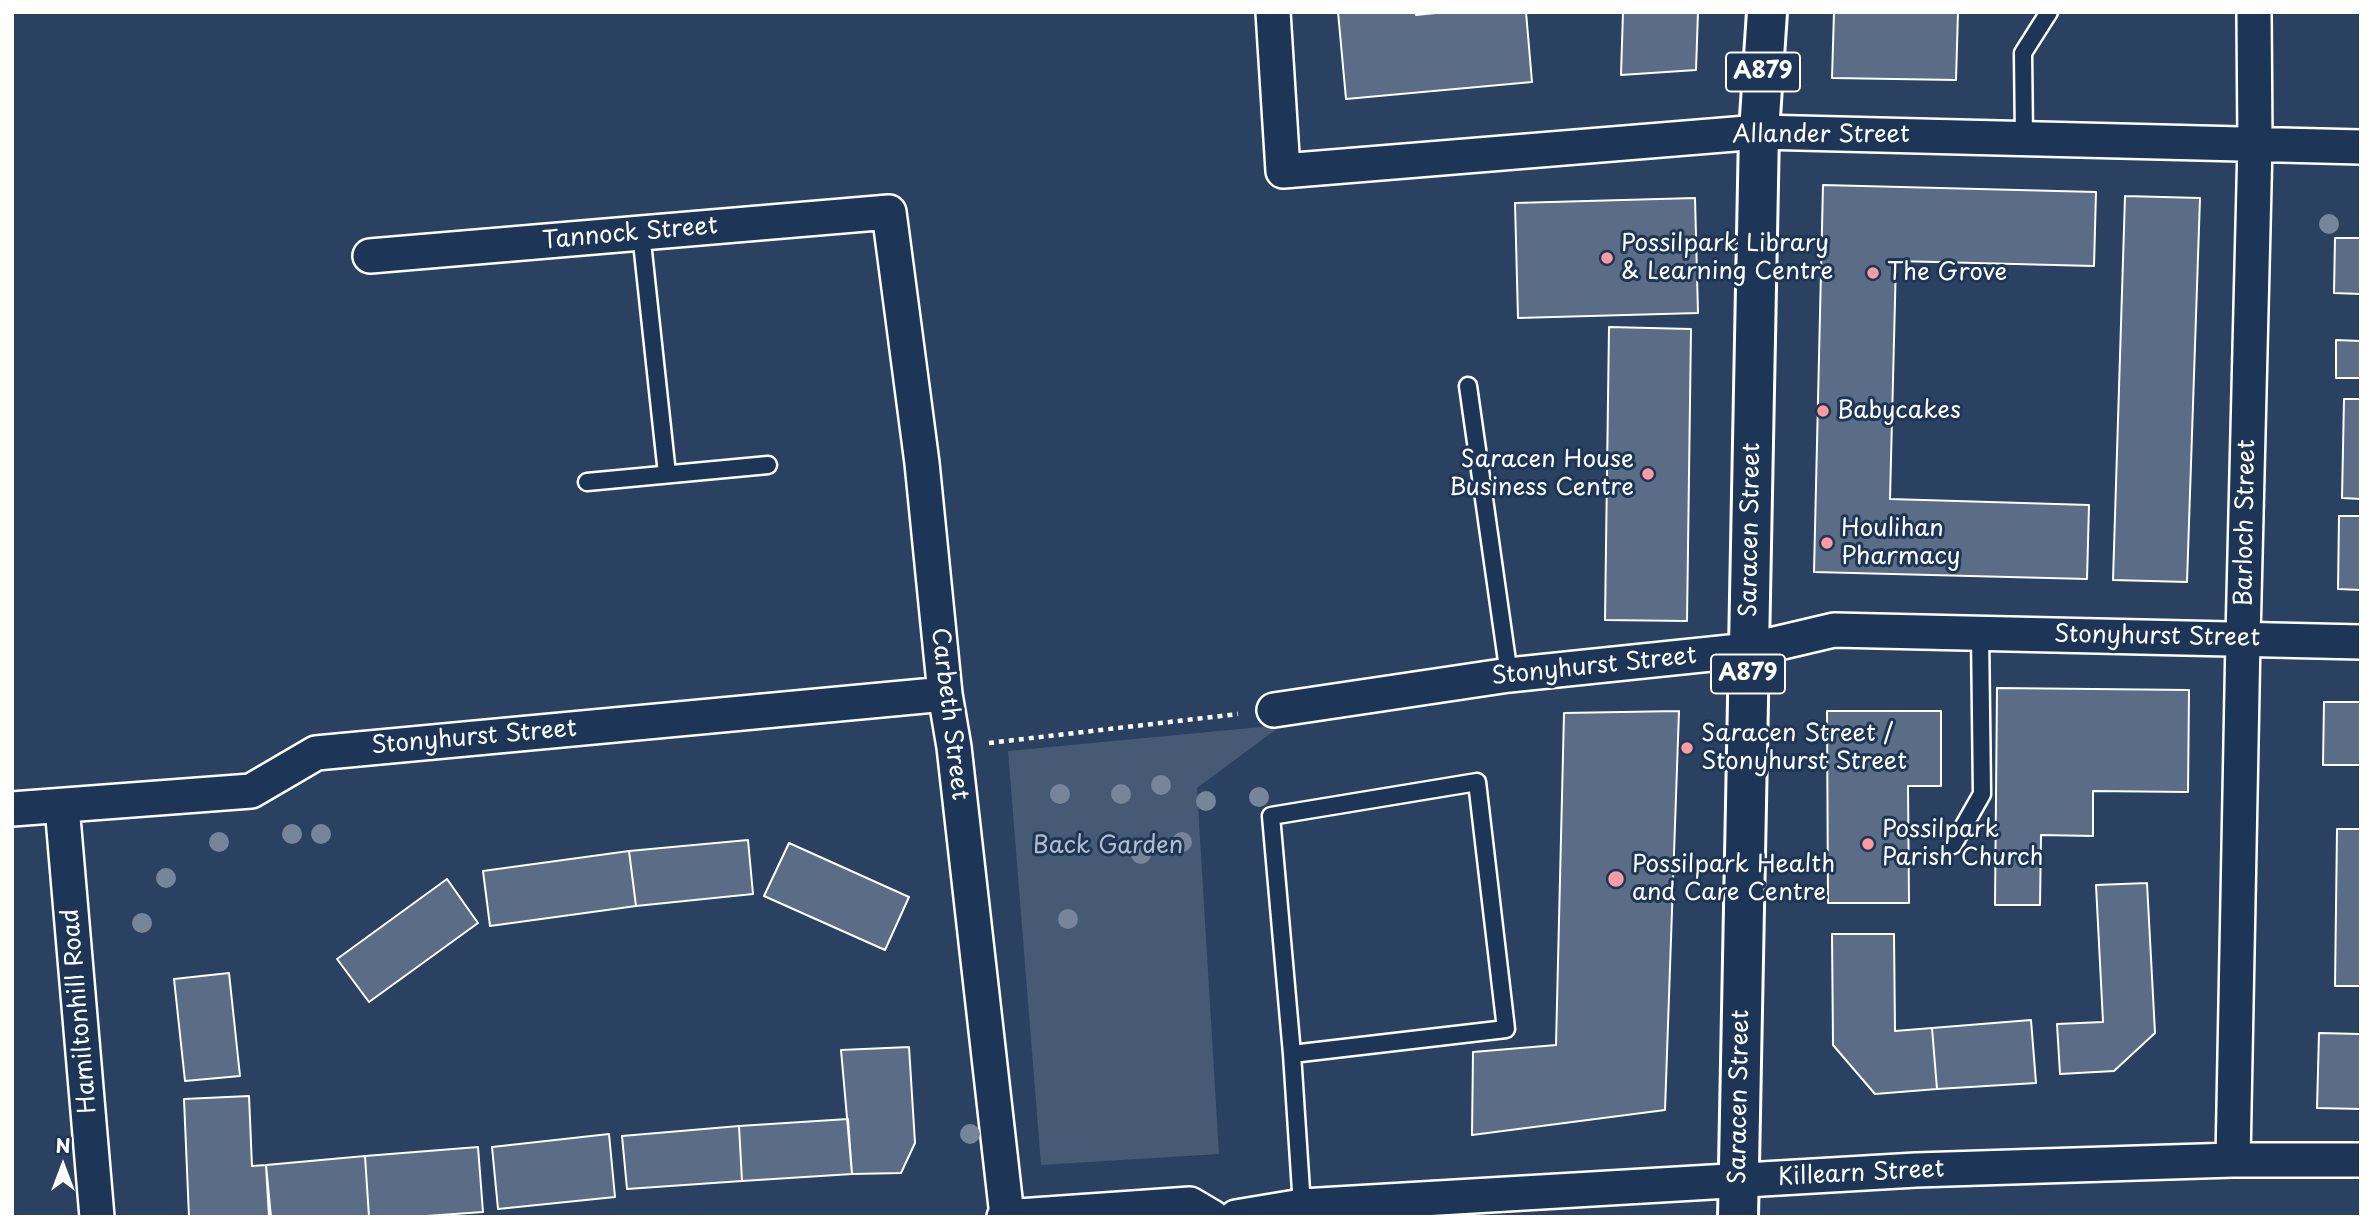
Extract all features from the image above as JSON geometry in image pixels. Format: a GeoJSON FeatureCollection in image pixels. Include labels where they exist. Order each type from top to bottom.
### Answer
{"type":"FeatureCollection","features":[{"type":"Feature","properties":{"kind":"main road","name":"Saracen Street"},"geometry":{"type":"LineString","coordinates":[[1739,1198],[1759,132],[1767,12]]}},
{"type":"Feature","properties":{"kind":"street","name":"Allander Street"},"geometry":{"type":"LineString","coordinates":[[1273,12],[1283,171],[1759,132],[2361,147]]}},
{"type":"Feature","properties":{"kind":"street","name":"Barloch Street"},"geometry":{"type":"LineString","coordinates":[[2233,1160],[2255,145],[2254,12]]}},
{"type":"Feature","properties":{"kind":"street","name":"Tannock Street"},"geometry":{"type":"LineString","coordinates":[[370,256],[890,212]]}},
{"type":"Feature","properties":{"kind":"street","name":"Carbeth Street"},"geometry":{"type":"LineString","coordinates":[[890,212],[922,463],[945,694],[954,747],[1006,1217]]}},
{"type":"Feature","properties":{"kind":"street","name":"Stonyhurst Street"},"geometry":{"type":"LineString","coordinates":[[1274,710],[1509,675],[1749,650],[1834,630],[2361,642]]}},
{"type":"Feature","properties":{"kind":"street","name":"Stonyhurst Street"},"geometry":{"type":"LineString","coordinates":[[12,808],[251,791],[316,753],[945,694]]}},
{"type":"Feature","properties":{"kind":"street","name":"Hamiltonhill Road"},"geometry":{"type":"LineString","coordinates":[[62,806],[97,1217]]}},
{"type":"Feature","properties":{"kind":"street","name":"Killearn Street"},"geometry":{"type":"LineString","coordinates":[[1236,1217],[1302,1206],[1739,1198],[1916,1170],[2233,1160],[2361,1160]]}},
{"type":"Feature","properties":{"kind":"street"},"geometry":{"type":"LineString","coordinates":[[1006,1217],[1190,1204],[1212,1217]]}},
{"type":"Feature","properties":{"kind":"lane"},"geometry":{"type":"LineString","coordinates":[[2024,138],[2023,53],[2049,12]]}},
{"type":"Feature","properties":{"kind":"lane"},"geometry":{"type":"LineString","coordinates":[[640,233],[667,474]]}},
{"type":"Feature","properties":{"kind":"lane"},"geometry":{"type":"LineString","coordinates":[[1468,386],[1509,675]]}},
{"type":"Feature","properties":{"kind":"lane"},"geometry":{"type":"LineString","coordinates":[[587,482],[768,464]]}},
{"type":"Feature","properties":{"kind":"lane"},"geometry":{"type":"LineString","coordinates":[[1953,845],[1982,794],[1980,633]]}},
{"type":"Feature","properties":{"kind":"lane"},"geometry":{"type":"LineString","coordinates":[[1292,1054],[1506,1030],[1477,782],[1270,816],[1292,1054],[1302,1206]]}},
{"type":"Feature","properties":{"kind":"path"},"geometry":{"type":"LineString","coordinates":[[954,747],[1274,710]]}},
{"type":"Feature","properties":{"kind":"green space","name":"Back Garden"},"geometry":{"type":"Polygon","coordinates":[[[1282,725],[1197,788],[1219,1154],[1041,1165],[1008,751],[1282,725]]]}},
{"type":"Feature","properties":{"kind":"building"},"geometry":{"type":"Polygon","coordinates":[[[1338,12],[1415,12],[1416,15],[1445,12],[1526,12],[1532,82],[1346,99],[1338,12]]]}},
{"type":"Feature","properties":{"kind":"building"},"geometry":{"type":"Polygon","coordinates":[[[1623,12],[1698,12],[1696,70],[1621,75],[1623,12]]]}},
{"type":"Feature","properties":{"kind":"building"},"geometry":{"type":"Polygon","coordinates":[[[1834,12],[1958,12],[1956,80],[1832,78],[1834,12]]]}},
{"type":"Feature","properties":{"kind":"building"},"geometry":{"type":"Polygon","coordinates":[[[1823,185],[2096,192],[2094,266],[1896,261],[1890,499],[2089,505],[2087,579],[1814,572],[1823,185]]]}},
{"type":"Feature","properties":{"kind":"building"},"geometry":{"type":"Polygon","coordinates":[[[2125,196],[2200,198],[2187,582],[2113,580],[2125,196]]]}},
{"type":"Feature","properties":{"kind":"building","name":"Possilpark Library & Learning Centre"},"geometry":{"type":"Polygon","coordinates":[[[1695,198],[1698,313],[1518,318],[1515,203],[1695,198]]]}},
{"type":"Feature","properties":{"kind":"building"},"geometry":{"type":"Polygon","coordinates":[[[2335,238],[2361,238],[2361,294],[2334,293],[2335,238]]]}},
{"type":"Feature","properties":{"kind":"building","name":"Saracen House Business Centre"},"geometry":{"type":"Polygon","coordinates":[[[1609,327],[1691,329],[1687,621],[1605,620],[1609,327]]]}},
{"type":"Feature","properties":{"kind":"building"},"geometry":{"type":"Polygon","coordinates":[[[2336,340],[2361,341],[2361,378],[2336,378],[2336,340]]]}},
{"type":"Feature","properties":{"kind":"building"},"geometry":{"type":"Polygon","coordinates":[[[2344,399],[2361,399],[2361,499],[2342,498],[2344,399]]]}},
{"type":"Feature","properties":{"kind":"building"},"geometry":{"type":"Polygon","coordinates":[[[2339,516],[2361,516],[2361,590],[2338,589],[2339,516]]]}},
{"type":"Feature","properties":{"kind":"building"},"geometry":{"type":"Polygon","coordinates":[[[1997,688],[2189,690],[2188,792],[2093,791],[2093,836],[2041,835],[2040,905],[1995,905],[1997,688]]]}},
{"type":"Feature","properties":{"kind":"building"},"geometry":{"type":"Polygon","coordinates":[[[2324,702],[2361,702],[2361,765],[2323,765],[2324,702]]]}},
{"type":"Feature","properties":{"kind":"building","name":"Possilpark Health and Care Centre"},"geometry":{"type":"Polygon","coordinates":[[[1679,711],[1665,1110],[1472,1135],[1473,1052],[1556,1045],[1564,713],[1679,711]]]}},
{"type":"Feature","properties":{"kind":"building","name":"Possilpark Parish Church"},"geometry":{"type":"Polygon","coordinates":[[[1827,711],[1941,711],[1941,786],[1908,786],[1909,903],[1828,903],[1827,711]]]}},
{"type":"Feature","properties":{"kind":"building"},"geometry":{"type":"Polygon","coordinates":[[[2337,829],[2361,829],[2361,986],[2335,986],[2337,829]]]}},
{"type":"Feature","properties":{"kind":"building"},"geometry":{"type":"Polygon","coordinates":[[[748,840],[753,894],[636,906],[629,851],[748,840]]]}},
{"type":"Feature","properties":{"kind":"building"},"geometry":{"type":"Polygon","coordinates":[[[789,843],[909,897],[885,950],[764,896],[789,843]]]}},
{"type":"Feature","properties":{"kind":"building"},"geometry":{"type":"Polygon","coordinates":[[[629,851],[636,906],[490,926],[483,871],[629,851]]]}},
{"type":"Feature","properties":{"kind":"building"},"geometry":{"type":"Polygon","coordinates":[[[447,879],[478,923],[369,1002],[337,959],[447,879]]]}},
{"type":"Feature","properties":{"kind":"building"},"geometry":{"type":"Polygon","coordinates":[[[2147,883],[2155,1033],[2114,1071],[2060,1074],[2057,1024],[2103,1022],[2096,885],[2147,883]]]}},
{"type":"Feature","properties":{"kind":"building"},"geometry":{"type":"Polygon","coordinates":[[[1832,934],[1894,934],[1895,1031],[1932,1028],[1937,1089],[1875,1094],[1833,1045],[1832,934]]]}},
{"type":"Feature","properties":{"kind":"building"},"geometry":{"type":"Polygon","coordinates":[[[229,973],[240,1076],[185,1081],[174,979],[229,973]]]}},
{"type":"Feature","properties":{"kind":"building"},"geometry":{"type":"Polygon","coordinates":[[[2031,1020],[2036,1083],[1937,1089],[1932,1028],[2031,1020]]]}},
{"type":"Feature","properties":{"kind":"building"},"geometry":{"type":"Polygon","coordinates":[[[2319,1033],[2361,1034],[2361,1109],[2317,1108],[2319,1033]]]}},
{"type":"Feature","properties":{"kind":"building"},"geometry":{"type":"Polygon","coordinates":[[[909,1047],[915,1143],[901,1173],[852,1174],[841,1050],[909,1047]]]}},
{"type":"Feature","properties":{"kind":"building"},"geometry":{"type":"Polygon","coordinates":[[[249,1096],[252,1166],[266,1165],[269,1217],[189,1217],[184,1099],[249,1096]]]}},
{"type":"Feature","properties":{"kind":"building"},"geometry":{"type":"Polygon","coordinates":[[[848,1119],[852,1174],[742,1181],[739,1126],[848,1119]]]}},
{"type":"Feature","properties":{"kind":"building"},"geometry":{"type":"Polygon","coordinates":[[[739,1126],[742,1181],[627,1189],[622,1136],[739,1126]]]}},
{"type":"Feature","properties":{"kind":"building"},"geometry":{"type":"Polygon","coordinates":[[[609,1134],[615,1197],[498,1209],[492,1147],[609,1134]]]}},
{"type":"Feature","properties":{"kind":"building"},"geometry":{"type":"Polygon","coordinates":[[[478,1147],[483,1212],[369,1217],[365,1156],[478,1147]]]}},
{"type":"Feature","properties":{"kind":"building"},"geometry":{"type":"Polygon","coordinates":[[[365,1156],[369,1217],[271,1217],[266,1165],[365,1156]]]}},
{"type":"Feature","properties":{"kind":"place","name":"Possilpark Library & Learning Centre"},"geometry":{"type":"Point","coordinates":[1607,258]}},
{"type":"Feature","properties":{"kind":"place","name":"The Grove"},"geometry":{"type":"Point","coordinates":[1873,273]}},
{"type":"Feature","properties":{"kind":"place","name":"Babycakes"},"geometry":{"type":"Point","coordinates":[1823,411]}},
{"type":"Feature","properties":{"kind":"place","name":"Saracen House Business Centre"},"geometry":{"type":"Point","coordinates":[1648,474]}},
{"type":"Feature","properties":{"kind":"place","name":"Houlihan Pharmacy"},"geometry":{"type":"Point","coordinates":[1827,543]}},
{"type":"Feature","properties":{"kind":"place","name":"Saracen Street / Stonyhurst Street"},"geometry":{"type":"Point","coordinates":[1687,748]}},
{"type":"Feature","properties":{"kind":"place","name":"Possilpark Parish Church"},"geometry":{"type":"Point","coordinates":[1868,844]}},
{"type":"Feature","properties":{"kind":"place","name":"Possilpark Health and Care Centre"},"geometry":{"type":"Point","coordinates":[1616,879]}}]}
